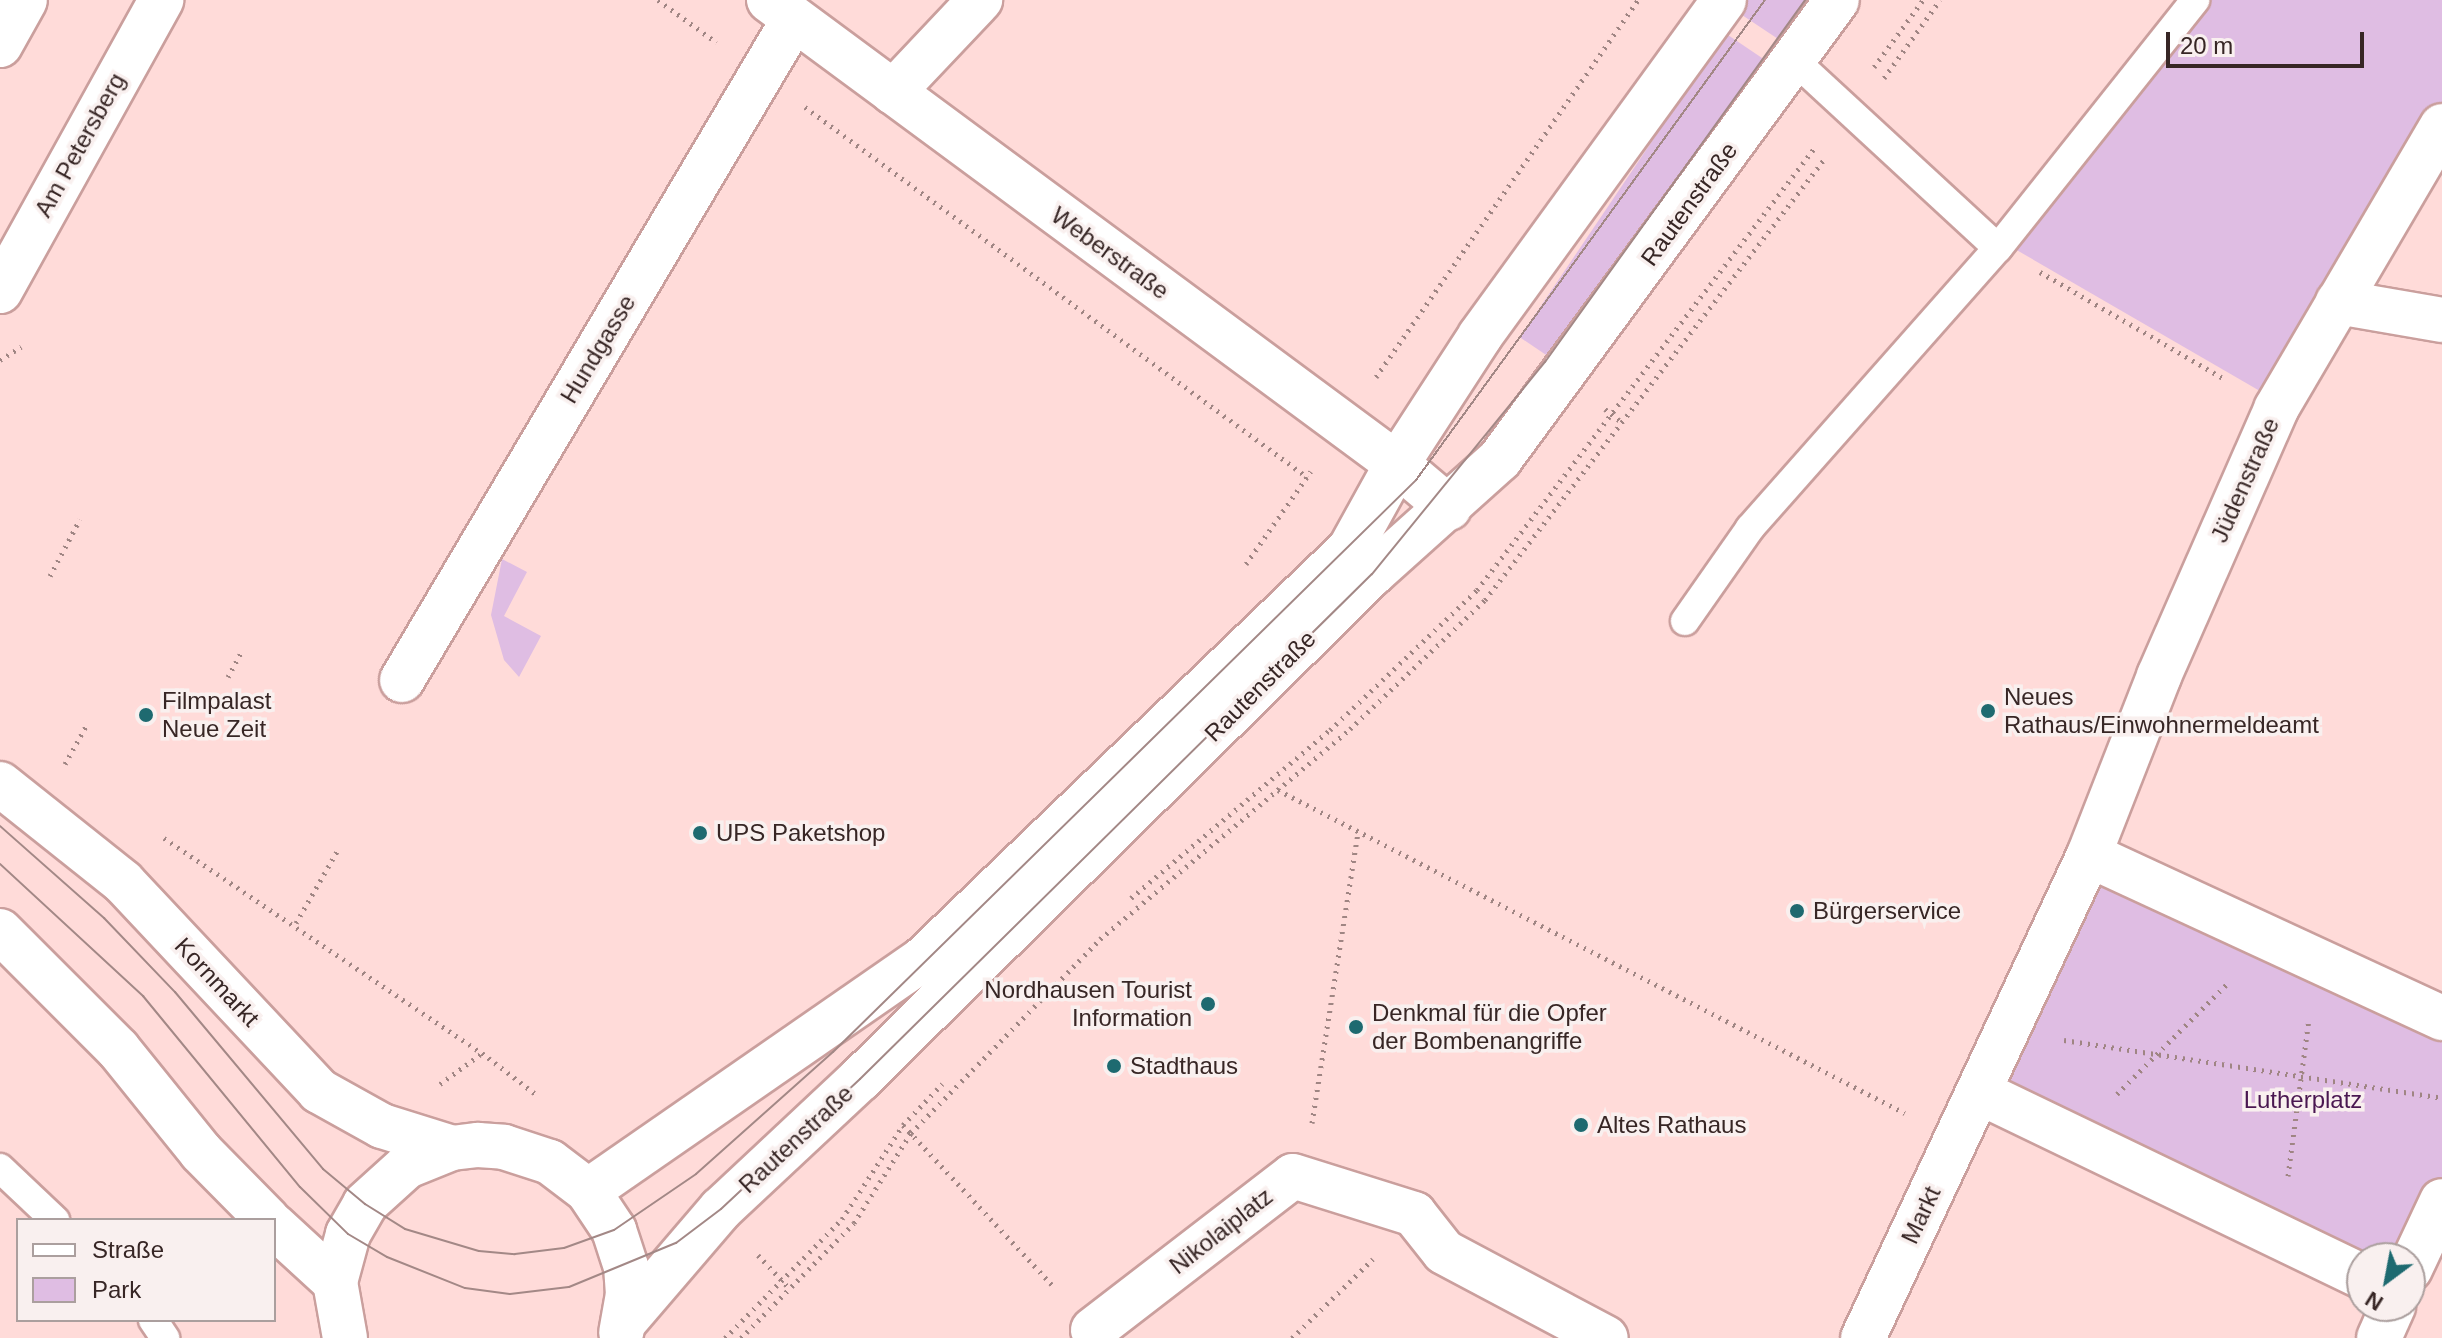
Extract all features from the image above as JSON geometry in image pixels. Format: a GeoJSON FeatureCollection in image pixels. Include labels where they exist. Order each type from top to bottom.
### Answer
{"type":"FeatureCollection","features":[{"type":"Feature","properties":{"kind":"street"},"geometry":{"type":"LineString","coordinates":[[0,45],[25,0]]}},
{"type":"Feature","properties":{"kind":"street","name":"Am Petersberg"},"geometry":{"type":"LineString","coordinates":[[0,291],[161,0]]}},
{"type":"Feature","properties":{"kind":"street"},"geometry":{"type":"LineString","coordinates":[[893,92],[980,0]]}},
{"type":"Feature","properties":{"kind":"street","name":"Rautenstraße"},"geometry":{"type":"LineString","coordinates":[[588,1191],[922,960],[1350,549],[1397,464],[1480,336],[1724,0]]}},
{"type":"Feature","properties":{"kind":"street","name":"Rautenstraße"},"geometry":{"type":"LineString","coordinates":[[622,1330],[721,1209],[860,1079],[1372,574],[1500,459],[1837,0]]}},
{"type":"Feature","properties":{"kind":"street","name":"Hundgasse"},"geometry":{"type":"LineString","coordinates":[[402,680],[761,74],[781,9]]}},
{"type":"Feature","properties":{"kind":"street","name":"Weberstraße"},"geometry":{"type":"LineString","coordinates":[[781,9],[1397,464],[1449,508]]}},
{"type":"Feature","properties":{"kind":"street","name":"Jüdenstraße"},"geometry":{"type":"LineString","coordinates":[[2089,855],[2159,676],[2276,409],[2442,126]]}},
{"type":"Feature","properties":{"kind":"street"},"geometry":{"type":"LineString","coordinates":[[2338,302],[2442,320]]}},
{"type":"Feature","properties":{"kind":"street","name":"Kornmarkt"},"geometry":{"type":"LineString","coordinates":[[0,784],[123,882],[319,1091],[382,1126],[452,1148],[504,1147],[550,1162],[588,1191],[614,1230],[626,1266],[622,1330]]}},
{"type":"Feature","properties":{"kind":"street"},"geometry":{"type":"LineString","coordinates":[[2346,1268],[1979,1092],[2089,855],[2442,1018]]}},
{"type":"Feature","properties":{"kind":"street"},"geometry":{"type":"LineString","coordinates":[[0,931],[118,1049],[201,1152],[266,1218]]}},
{"type":"Feature","properties":{"kind":"street","name":"Markt"},"geometry":{"type":"LineString","coordinates":[[1863,1338],[1979,1092]]}},
{"type":"Feature","properties":{"kind":"street","name":"Kornmarkt"},"geometry":{"type":"LineString","coordinates":[[345,1338],[335,1282],[348,1234],[365,1204],[407,1166],[452,1148]]}},
{"type":"Feature","properties":{"kind":"street","name":"Nikolaiplatz"},"geometry":{"type":"LineString","coordinates":[[1093,1330],[1293,1176],[1414,1214],[1444,1252],[1606,1338]]}},
{"type":"Feature","properties":{"kind":"street"},"geometry":{"type":"LineString","coordinates":[[2423,1242],[2442,1201]]}},
{"type":"Feature","properties":{"kind":"street"},"geometry":{"type":"LineString","coordinates":[[276,1228],[335,1282]]}},
{"type":"Feature","properties":{"kind":"lane"},"geometry":{"type":"LineString","coordinates":[[1685,621],[1750,528],[1998,248],[2195,0]]}},
{"type":"Feature","properties":{"kind":"lane"},"geometry":{"type":"LineString","coordinates":[[1794,60],[1998,248]]}},
{"type":"Feature","properties":{"kind":"lane"},"geometry":{"type":"LineString","coordinates":[[0,1168],[53,1218]]}},
{"type":"Feature","properties":{"kind":"path"},"geometry":{"type":"LineString","coordinates":[[658,0],[1307,477]]}},
{"type":"Feature","properties":{"kind":"path"},"geometry":{"type":"LineString","coordinates":[[1343,425],[1638,0]]}},
{"type":"Feature","properties":{"kind":"path"},"geometry":{"type":"LineString","coordinates":[[741,1338],[854,1223],[911,1133],[1100,939],[1277,790],[1485,600],[1855,118],[1940,0]]}},
{"type":"Feature","properties":{"kind":"path"},"geometry":{"type":"LineString","coordinates":[[1998,248],[2276,409]]}},
{"type":"Feature","properties":{"kind":"path"},"geometry":{"type":"LineString","coordinates":[[50,576],[80,519]]}},
{"type":"Feature","properties":{"kind":"path"},"geometry":{"type":"LineString","coordinates":[[228,677],[242,651]]}},
{"type":"Feature","properties":{"kind":"path"},"geometry":{"type":"LineString","coordinates":[[61,771],[86,726]]}},
{"type":"Feature","properties":{"kind":"path"},"geometry":{"type":"LineString","coordinates":[[1277,790],[1957,1138]]}},
{"type":"Feature","properties":{"kind":"path"},"geometry":{"type":"LineString","coordinates":[[152,831],[296,923],[482,1053]]}},
{"type":"Feature","properties":{"kind":"path"},"geometry":{"type":"LineString","coordinates":[[1293,1176],[1312,1122],[1358,834]]}},
{"type":"Feature","properties":{"kind":"path"},"geometry":{"type":"LineString","coordinates":[[296,923],[339,848]]}},
{"type":"Feature","properties":{"kind":"path"},"geometry":{"type":"LineString","coordinates":[[2074,1137],[2272,940]]}},
{"type":"Feature","properties":{"kind":"path"},"geometry":{"type":"LineString","coordinates":[[2280,1236],[2317,960]]}},
{"type":"Feature","properties":{"kind":"path"},"geometry":{"type":"LineString","coordinates":[[2007,1031],[2442,1098]]}},
{"type":"Feature","properties":{"kind":"path"},"geometry":{"type":"LineString","coordinates":[[903,1125],[1093,1330]]}},
{"type":"Feature","properties":{"kind":"path"},"geometry":{"type":"LineString","coordinates":[[1292,1338],[1366,1266]]}},
{"type":"Feature","properties":{"kind":"green space"},"geometry":{"type":"Polygon","coordinates":[[[1748,0],[1824,0],[1790,47],[1739,13],[1748,0]]]}},
{"type":"Feature","properties":{"kind":"green space"},"geometry":{"type":"Polygon","coordinates":[[[2203,0],[2442,0],[2442,105],[2272,398],[2008,245],[2203,0]]]}},
{"type":"Feature","properties":{"kind":"green space"},"geometry":{"type":"Polygon","coordinates":[[[1725,33],[1774,66],[1569,370],[1520,337],[1725,33]]]}},
{"type":"Feature","properties":{"kind":"green space"},"geometry":{"type":"Polygon","coordinates":[[[502,559],[527,572],[504,616],[541,636],[519,677],[504,660],[491,615],[502,559]]]}},
{"type":"Feature","properties":{"kind":"green space","name":"Lutherplatz"},"geometry":{"type":"Polygon","coordinates":[[[2089,855],[2442,1018],[2442,1201],[2419,1242],[2346,1242],[2346,1251],[1979,1092],[2089,855]]]}},
{"type":"Feature","properties":{"kind":"tram line"},"geometry":{"type":"LineString","coordinates":[[0,826],[104,918],[175,992],[323,1169],[365,1204],[405,1229],[479,1251],[515,1254],[564,1248],[614,1230],[696,1174],[833,1052],[1416,480],[1765,0]]}},
{"type":"Feature","properties":{"kind":"tram line"},"geometry":{"type":"LineString","coordinates":[[0,864],[143,996],[300,1187],[348,1234],[387,1257],[465,1288],[510,1294],[569,1287],[676,1243],[721,1209],[860,1079],[1372,574],[1545,362],[1805,0]]}},
{"type":"Feature","properties":{"kind":"place","name":"Neues Rathaus/Einwohnermeldeamt"},"geometry":{"type":"Point","coordinates":[1988,711]}},
{"type":"Feature","properties":{"kind":"place","name":"Filmpalast Neue Zeit"},"geometry":{"type":"Point","coordinates":[146,715]}},
{"type":"Feature","properties":{"kind":"place","name":"UPS Paketshop"},"geometry":{"type":"Point","coordinates":[700,833]}},
{"type":"Feature","properties":{"kind":"place","name":"Bürgerservice"},"geometry":{"type":"Point","coordinates":[1797,911]}},
{"type":"Feature","properties":{"kind":"place","name":"Nordhausen Tourist Information"},"geometry":{"type":"Point","coordinates":[1208,1004]}},
{"type":"Feature","properties":{"kind":"place","name":"Denkmal für die Opfer der Bombenangriffe"},"geometry":{"type":"Point","coordinates":[1356,1027]}},
{"type":"Feature","properties":{"kind":"place","name":"Stadthaus"},"geometry":{"type":"Point","coordinates":[1114,1066]}},
{"type":"Feature","properties":{"kind":"place","name":"Altes Rathaus"},"geometry":{"type":"Point","coordinates":[1581,1125]}}]}
